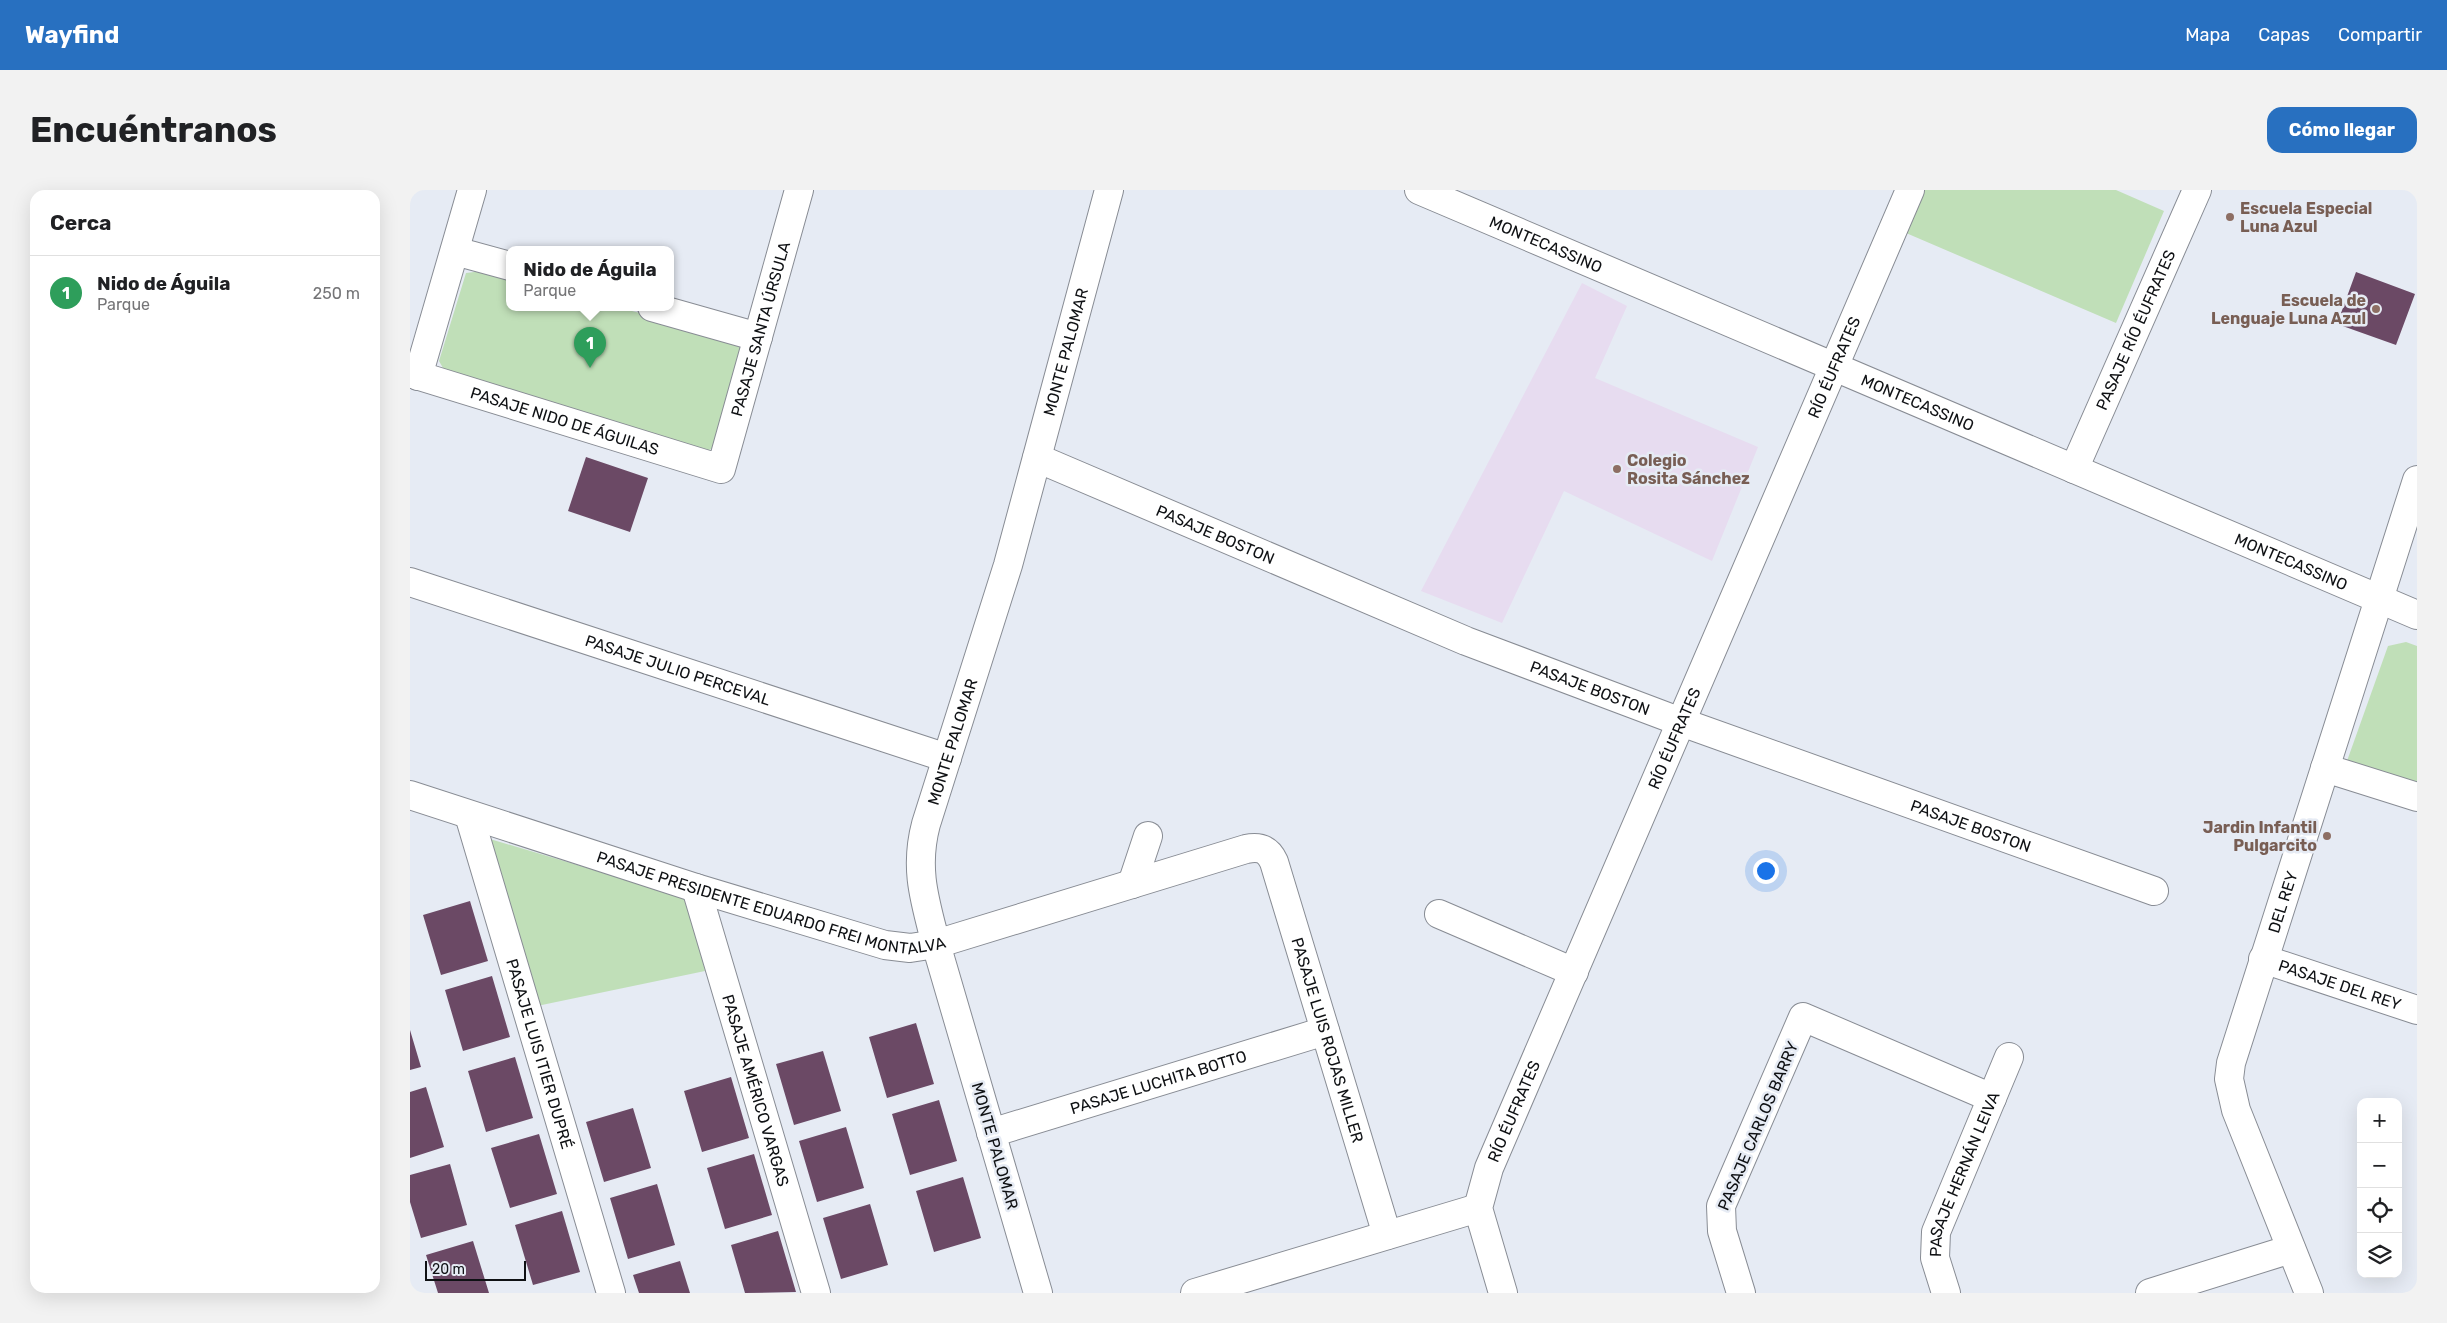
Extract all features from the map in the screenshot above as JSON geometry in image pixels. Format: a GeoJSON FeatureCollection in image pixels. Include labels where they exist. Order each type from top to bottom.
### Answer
{"type":"FeatureCollection","features":[{"type":"Feature","properties":{"kind":"street"},"geometry":{"type":"LineString","coordinates":[[414,374],[472,190]]}},
{"type":"Feature","properties":{"kind":"street","name":"PASAJE SANTA ÚRSULA"},"geometry":{"type":"LineString","coordinates":[[721,468],[799,190]]}},
{"type":"Feature","properties":{"kind":"street","name":"MONTE PALOMAR"},"geometry":{"type":"LineString","coordinates":[[1038,1293],[922,893],[920,861],[924,833],[1008,566],[1110,190]]}},
{"type":"Feature","properties":{"kind":"street","name":"MONTECASSINO"},"geometry":{"type":"LineString","coordinates":[[1419,190],[2417,615]]}},
{"type":"Feature","properties":{"kind":"street","name":"RÍO ÉUFRATES"},"geometry":{"type":"LineString","coordinates":[[1478,1208],[1489,1168],[1910,190]]}},
{"type":"Feature","properties":{"kind":"street","name":"PASAJE RÍO ÉUFRATES"},"geometry":{"type":"LineString","coordinates":[[2074,469],[2197,190]]}},
{"type":"Feature","properties":{"kind":"street"},"geometry":{"type":"LineString","coordinates":[[454,251],[506,265]]}},
{"type":"Feature","properties":{"kind":"street"},"geometry":{"type":"LineString","coordinates":[[666,311],[758,337]]}},
{"type":"Feature","properties":{"kind":"street","name":"PASAJE NIDO DE ÁGUILAS"},"geometry":{"type":"LineString","coordinates":[[414,374],[721,468]]}},
{"type":"Feature","properties":{"kind":"street","name":"PASAJE BOSTON"},"geometry":{"type":"LineString","coordinates":[[1037,458],[1466,641],[1681,722],[2154,891]]}},
{"type":"Feature","properties":{"kind":"street","name":"DEL REY"},"geometry":{"type":"LineString","coordinates":[[2309,1293],[2236,1110],[2229,1079],[2235,1048],[2417,480]]}},
{"type":"Feature","properties":{"kind":"street","name":"PASAJE JULIO PERCEVAL"},"geometry":{"type":"LineString","coordinates":[[410,582],[947,758]]}},
{"type":"Feature","properties":{"kind":"street"},"geometry":{"type":"LineString","coordinates":[[2325,768],[2417,797]]}},
{"type":"Feature","properties":{"kind":"street","name":"PASAJE PRESIDENTE EDUARDO FREI MONTALVA"},"geometry":{"type":"LineString","coordinates":[[410,795],[696,888],[885,945],[910,948],[936,944],[1246,849],[1263,848]]}},
{"type":"Feature","properties":{"kind":"street","name":"PASAJE LUIS ITIER DUPRÉ"},"geometry":{"type":"LineString","coordinates":[[469,815],[611,1293]]}},
{"type":"Feature","properties":{"kind":"street"},"geometry":{"type":"LineString","coordinates":[[1132,884],[1148,836]]}},
{"type":"Feature","properties":{"kind":"street","name":"PASAJE LUIS ROJAS MILLER"},"geometry":{"type":"LineString","coordinates":[[1263,848],[1270,854],[1274,862],[1387,1235]]}},
{"type":"Feature","properties":{"kind":"street","name":"PASAJE AMÉRICO VARGAS"},"geometry":{"type":"LineString","coordinates":[[696,888],[816,1293]]}},
{"type":"Feature","properties":{"kind":"street"},"geometry":{"type":"LineString","coordinates":[[1439,914],[1574,972]]}},
{"type":"Feature","properties":{"kind":"street","name":"PASAJE DEL REY"},"geometry":{"type":"LineString","coordinates":[[2263,959],[2417,1010]]}},
{"type":"Feature","properties":{"kind":"street","name":"PASAJE CARLOS BARRY"},"geometry":{"type":"LineString","coordinates":[[1741,1293],[1722,1231],[1721,1206],[1803,1017],[1992,1098]]}},
{"type":"Feature","properties":{"kind":"street","name":"PASAJE LUCHITA BOTTO"},"geometry":{"type":"LineString","coordinates":[[991,1133],[1326,1032]]}},
{"type":"Feature","properties":{"kind":"street","name":"PASAJE HERNÁN LEIVA"},"geometry":{"type":"LineString","coordinates":[[1946,1293],[1935,1258],[1936,1232],[2009,1057]]}},
{"type":"Feature","properties":{"kind":"street"},"geometry":{"type":"LineString","coordinates":[[1195,1293],[1269,1282],[1387,1235],[1478,1208],[1503,1293]]}},
{"type":"Feature","properties":{"kind":"street"},"geometry":{"type":"LineString","coordinates":[[2150,1293],[2291,1249]]}},
{"type":"Feature","properties":{"kind":"shaded area","name":"Colegio Rosita Sánchez"},"geometry":{"type":"Polygon","coordinates":[[[1582,283],[1627,306],[1595,378],[1758,447],[1712,561],[1564,491],[1502,623],[1421,591],[1582,283]]]}},
{"type":"Feature","properties":{"kind":"green space"},"geometry":{"type":"Polygon","coordinates":[[[1916,190],[2116,190],[2164,211],[2116,323],[1899,230],[1916,190]]]}},
{"type":"Feature","properties":{"kind":"green space"},"geometry":{"type":"Polygon","coordinates":[[[482,271],[506,277],[506,311],[632,311],[730,337],[741,346],[719,445],[703,453],[447,375],[439,361],[466,273],[482,271]]]}},
{"type":"Feature","properties":{"kind":"green space"},"geometry":{"type":"Polygon","coordinates":[[[2406,642],[2417,646],[2417,789],[2347,761],[2388,646],[2406,642]]]}},
{"type":"Feature","properties":{"kind":"green space"},"geometry":{"type":"Polygon","coordinates":[[[490,839],[688,898],[705,971],[537,1006],[490,839]]]}},
{"type":"Feature","properties":{"kind":"building","name":"Escuela de Lenguaje Luna Azul"},"geometry":{"type":"Polygon","coordinates":[[[2356,272],[2415,294],[2396,345],[2337,324],[2356,272]]]}},
{"type":"Feature","properties":{"kind":"building"},"geometry":{"type":"Polygon","coordinates":[[[586,457],[648,478],[630,532],[568,511],[586,457]]]}},
{"type":"Feature","properties":{"kind":"building"},"geometry":{"type":"Polygon","coordinates":[[[470,901],[488,961],[441,975],[423,915],[470,901]]]}},
{"type":"Feature","properties":{"kind":"building"},"geometry":{"type":"Polygon","coordinates":[[[492,976],[510,1037],[463,1051],[445,990],[492,976]]]}},
{"type":"Feature","properties":{"kind":"building"},"geometry":{"type":"Polygon","coordinates":[[[916,1023],[934,1084],[887,1098],[869,1037],[916,1023]]]}},
{"type":"Feature","properties":{"kind":"building"},"geometry":{"type":"Polygon","coordinates":[[[410,1030],[421,1067],[410,1070],[410,1030]]]}},
{"type":"Feature","properties":{"kind":"building"},"geometry":{"type":"Polygon","coordinates":[[[823,1051],[841,1111],[794,1125],[776,1064],[823,1051]]]}},
{"type":"Feature","properties":{"kind":"building"},"geometry":{"type":"Polygon","coordinates":[[[515,1057],[533,1118],[486,1132],[468,1071],[515,1057]]]}},
{"type":"Feature","properties":{"kind":"building"},"geometry":{"type":"Polygon","coordinates":[[[731,1077],[749,1138],[702,1152],[684,1091],[731,1077]]]}},
{"type":"Feature","properties":{"kind":"building"},"geometry":{"type":"Polygon","coordinates":[[[426,1087],[444,1147],[410,1158],[410,1092],[426,1087]]]}},
{"type":"Feature","properties":{"kind":"building"},"geometry":{"type":"Polygon","coordinates":[[[939,1100],[957,1161],[910,1175],[892,1114],[939,1100]]]}},
{"type":"Feature","properties":{"kind":"building"},"geometry":{"type":"Polygon","coordinates":[[[633,1108],[651,1168],[604,1182],[586,1122],[633,1108]]]}},
{"type":"Feature","properties":{"kind":"building"},"geometry":{"type":"Polygon","coordinates":[[[846,1127],[864,1188],[817,1202],[799,1141],[846,1127]]]}},
{"type":"Feature","properties":{"kind":"building"},"geometry":{"type":"Polygon","coordinates":[[[539,1134],[557,1194],[510,1208],[491,1148],[539,1134]]]}},
{"type":"Feature","properties":{"kind":"building"},"geometry":{"type":"Polygon","coordinates":[[[754,1154],[772,1215],[725,1229],[707,1168],[754,1154]]]}},
{"type":"Feature","properties":{"kind":"building"},"geometry":{"type":"Polygon","coordinates":[[[450,1164],[467,1225],[421,1238],[410,1202],[410,1175],[450,1164]]]}},
{"type":"Feature","properties":{"kind":"building"},"geometry":{"type":"Polygon","coordinates":[[[963,1177],[981,1238],[934,1252],[916,1191],[963,1177]]]}},
{"type":"Feature","properties":{"kind":"building"},"geometry":{"type":"Polygon","coordinates":[[[657,1184],[675,1245],[628,1259],[610,1198],[657,1184]]]}},
{"type":"Feature","properties":{"kind":"building"},"geometry":{"type":"Polygon","coordinates":[[[870,1204],[888,1265],[841,1279],[823,1218],[870,1204]]]}},
{"type":"Feature","properties":{"kind":"building"},"geometry":{"type":"Polygon","coordinates":[[[562,1211],[580,1272],[533,1285],[515,1225],[562,1211]]]}},
{"type":"Feature","properties":{"kind":"building"},"geometry":{"type":"Polygon","coordinates":[[[778,1231],[796,1292],[745,1293],[731,1245],[778,1231]]]}},
{"type":"Feature","properties":{"kind":"building"},"geometry":{"type":"Polygon","coordinates":[[[473,1241],[489,1293],[438,1293],[426,1255],[473,1241]]]}},
{"type":"Feature","properties":{"kind":"building"},"geometry":{"type":"Polygon","coordinates":[[[680,1261],[690,1293],[639,1293],[633,1275],[680,1261]]]}},
{"type":"Feature","properties":{"kind":"place","name":"Escuela Especial Luna Azul"},"geometry":{"type":"Point","coordinates":[2230,217]}},
{"type":"Feature","properties":{"kind":"place","name":"Escuela de Lenguaje Luna Azul"},"geometry":{"type":"Point","coordinates":[2376,309]}},
{"type":"Feature","properties":{"kind":"place","name":"Nido de Águila"},"geometry":{"type":"Point","coordinates":[590,368]}},
{"type":"Feature","properties":{"kind":"place","name":"Colegio Rosita Sánchez"},"geometry":{"type":"Point","coordinates":[1617,469]}},
{"type":"Feature","properties":{"kind":"place","name":"Jardin Infantil Pulgarcito"},"geometry":{"type":"Point","coordinates":[2327,836]}}]}
